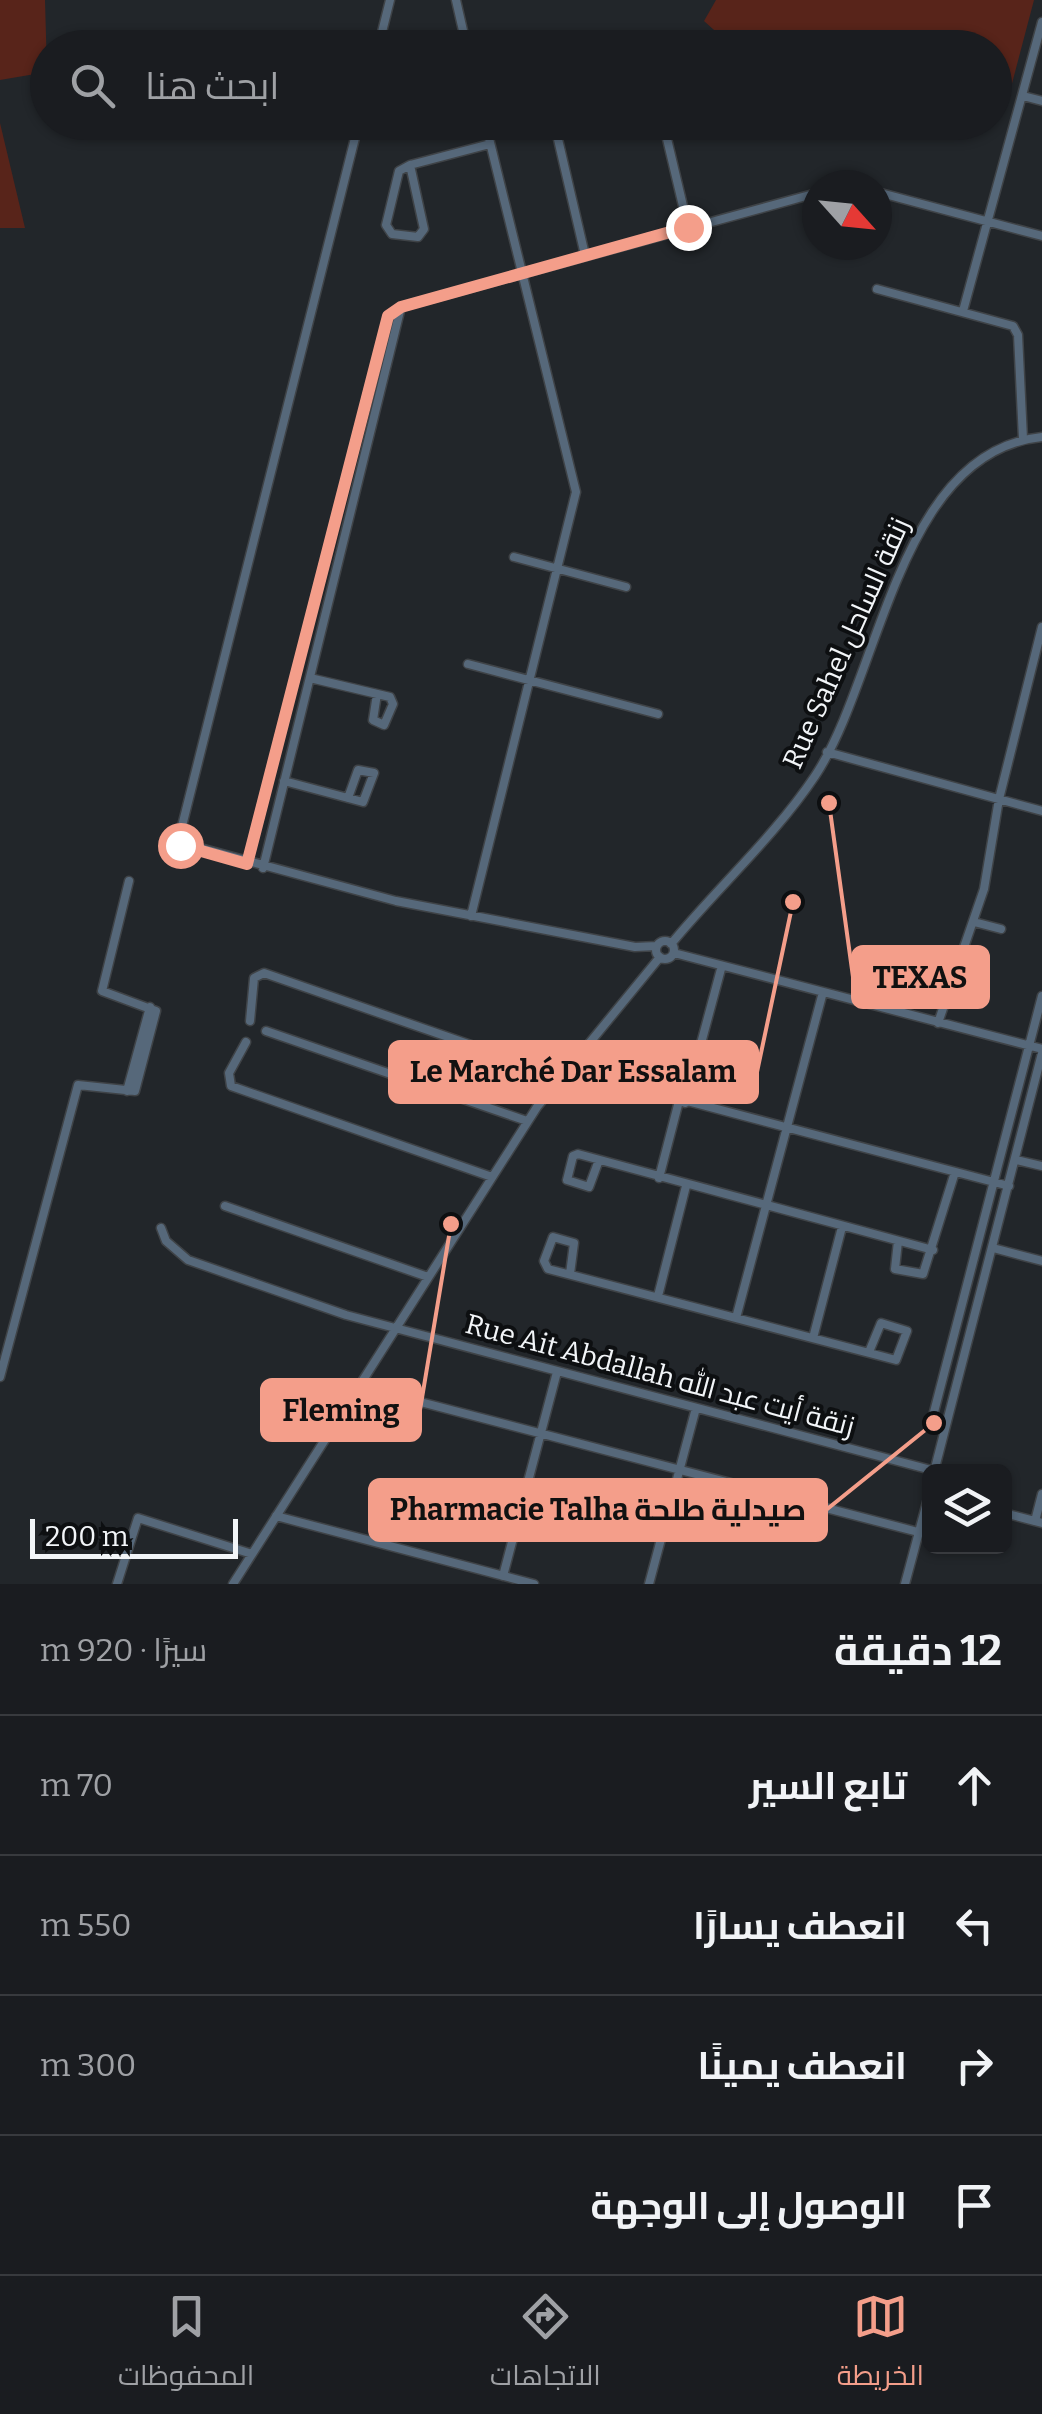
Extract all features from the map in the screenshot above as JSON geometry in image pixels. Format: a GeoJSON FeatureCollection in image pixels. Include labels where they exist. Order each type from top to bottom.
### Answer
{"type":"FeatureCollection","features":[{"type":"Feature","properties":{"kind":"street"},"geometry":{"type":"LineString","coordinates":[[382,30],[390,0]]}},
{"type":"Feature","properties":{"kind":"street"},"geometry":{"type":"LineString","coordinates":[[456,0],[463,30]]}},
{"type":"Feature","properties":{"kind":"street"},"geometry":{"type":"LineString","coordinates":[[1012,121],[1023,96],[1042,22]]}},
{"type":"Feature","properties":{"kind":"street"},"geometry":{"type":"LineString","coordinates":[[1023,96],[1042,101]]}},
{"type":"Feature","properties":{"kind":"street"},"geometry":{"type":"LineString","coordinates":[[354,140],[178,838],[183,846],[247,864],[470,916],[635,946],[672,948],[720,968],[1029,1046],[1042,1056],[936,1464]]}},
{"type":"Feature","properties":{"kind":"street"},"geometry":{"type":"LineString","coordinates":[[470,916],[576,486],[489,140]]}},
{"type":"Feature","properties":{"kind":"street"},"geometry":{"type":"LineString","coordinates":[[558,140],[585,254]]}},
{"type":"Feature","properties":{"kind":"street"},"geometry":{"type":"LineString","coordinates":[[667,140],[688,227]]}},
{"type":"Feature","properties":{"kind":"street"},"geometry":{"type":"LineString","coordinates":[[963,311],[1007,140]]}},
{"type":"Feature","properties":{"kind":"street"},"geometry":{"type":"LineString","coordinates":[[410,165],[424,229],[418,237],[392,234],[386,225],[399,172],[410,165],[490,144]]}},
{"type":"Feature","properties":{"kind":"street"},"geometry":{"type":"LineString","coordinates":[[892,196],[1042,236]]}},
{"type":"Feature","properties":{"kind":"street"},"geometry":{"type":"LineString","coordinates":[[247,864],[385,321],[401,307],[802,197]]}},
{"type":"Feature","properties":{"kind":"street"},"geometry":{"type":"LineString","coordinates":[[876,289],[963,311],[1016,330],[1023,439]]}},
{"type":"Feature","properties":{"kind":"street"},"geometry":{"type":"LineString","coordinates":[[263,868],[401,307]]}},
{"type":"Feature","properties":{"kind":"street","name":"Rue Sahel زنقة الساحل"},"geometry":{"type":"LineString","coordinates":[[672,948],[812,780],[938,500],[980,460],[1023,439],[1042,436]]}},
{"type":"Feature","properties":{"kind":"street"},"geometry":{"type":"LineString","coordinates":[[514,557],[626,587]]}},
{"type":"Feature","properties":{"kind":"street"},"geometry":{"type":"LineString","coordinates":[[938,1023],[984,889],[999,799],[1042,626]]}},
{"type":"Feature","properties":{"kind":"street"},"geometry":{"type":"LineString","coordinates":[[308,630],[321,635]]}},
{"type":"Feature","properties":{"kind":"street"},"geometry":{"type":"LineString","coordinates":[[468,664],[658,714]]}},
{"type":"Feature","properties":{"kind":"street"},"geometry":{"type":"LineString","coordinates":[[310,678],[377,694]]}},
{"type":"Feature","properties":{"kind":"street"},"geometry":{"type":"LineString","coordinates":[[827,752],[1042,812]]}},
{"type":"Feature","properties":{"kind":"street"},"geometry":{"type":"LineString","coordinates":[[284,781],[348,798],[366,800],[374,773],[360,768],[348,798]]}},
{"type":"Feature","properties":{"kind":"street"},"geometry":{"type":"LineString","coordinates":[[0,1378],[79,1084],[126,1091],[137,1088],[157,1014],[150,1007],[102,991],[129,881]]}},
{"type":"Feature","properties":{"kind":"street"},"geometry":{"type":"LineString","coordinates":[[974,922],[1001,929]]}},
{"type":"Feature","properties":{"kind":"street"},"geometry":{"type":"LineString","coordinates":[[658,946],[660,957]]}},
{"type":"Feature","properties":{"kind":"street"},"geometry":{"type":"LineString","coordinates":[[233,1584],[527,1121],[563,1072],[660,957],[672,948]]}},
{"type":"Feature","properties":{"kind":"street"},"geometry":{"type":"LineString","coordinates":[[659,1178],[720,968]]}},
{"type":"Feature","properties":{"kind":"street"},"geometry":{"type":"LineString","coordinates":[[250,1021],[256,976],[277,977],[563,1072],[1009,1186]]}},
{"type":"Feature","properties":{"kind":"street"},"geometry":{"type":"LineString","coordinates":[[736,1318],[823,992]]}},
{"type":"Feature","properties":{"kind":"street"},"geometry":{"type":"LineString","coordinates":[[934,1412],[1042,996]]}},
{"type":"Feature","properties":{"kind":"street"},"geometry":{"type":"LineString","coordinates":[[266,1031],[527,1121]]}},
{"type":"Feature","properties":{"kind":"street"},"geometry":{"type":"LineString","coordinates":[[246,1042],[229,1073],[231,1086],[492,1176]]}},
{"type":"Feature","properties":{"kind":"street"},"geometry":{"type":"LineString","coordinates":[[599,1160],[589,1187],[566,1180],[574,1154],[599,1160],[686,1186],[933,1250]]}},
{"type":"Feature","properties":{"kind":"street"},"geometry":{"type":"LineString","coordinates":[[1016,1160],[1042,1166]]}},
{"type":"Feature","properties":{"kind":"street"},"geometry":{"type":"LineString","coordinates":[[898,1241],[894,1267],[918,1276],[925,1271],[955,1172]]}},
{"type":"Feature","properties":{"kind":"street"},"geometry":{"type":"LineString","coordinates":[[658,1296],[686,1186]]}},
{"type":"Feature","properties":{"kind":"street"},"geometry":{"type":"LineString","coordinates":[[225,1206],[428,1277]]}},
{"type":"Feature","properties":{"kind":"street"},"geometry":{"type":"LineString","coordinates":[[813,1338],[842,1226]]}},
{"type":"Feature","properties":{"kind":"street","name":"Rue Ait Abdallah زنقة أيت عبد الله"},"geometry":{"type":"LineString","coordinates":[[161,1228],[170,1247],[194,1262],[395,1329],[922,1468]]}},
{"type":"Feature","properties":{"kind":"street"},"geometry":{"type":"LineString","coordinates":[[570,1274],[574,1244],[552,1237],[544,1266],[570,1274],[898,1360],[907,1332],[881,1324],[869,1352]]}},
{"type":"Feature","properties":{"kind":"street"},"geometry":{"type":"LineString","coordinates":[[993,1248],[1042,1260]]}},
{"type":"Feature","properties":{"kind":"street"},"geometry":{"type":"LineString","coordinates":[[503,1576],[557,1372]]}},
{"type":"Feature","properties":{"kind":"street"},"geometry":{"type":"LineString","coordinates":[[359,1386],[918,1532]]}},
{"type":"Feature","properties":{"kind":"street"},"geometry":{"type":"LineString","coordinates":[[649,1584],[696,1408]]}},
{"type":"Feature","properties":{"kind":"street"},"geometry":{"type":"LineString","coordinates":[[1012,1516],[1038,1522],[1042,1494]]}},
{"type":"Feature","properties":{"kind":"street"},"geometry":{"type":"LineString","coordinates":[[276,1516],[534,1584]]}},
{"type":"Feature","properties":{"kind":"street"},"geometry":{"type":"LineString","coordinates":[[117,1584],[138,1518],[252,1554]]}},
{"type":"Feature","properties":{"kind":"street"},"geometry":{"type":"LineString","coordinates":[[905,1584],[922,1518]]}},
{"type":"Feature","properties":{"kind":"shaded area"},"geometry":{"type":"Polygon","coordinates":[[[0,0],[45,0],[46,30],[30,30],[30,75],[0,80],[0,0]]]}},
{"type":"Feature","properties":{"kind":"shaded area"},"geometry":{"type":"Polygon","coordinates":[[[716,0],[1034,0],[1012,83],[1012,30],[714,30],[704,21],[716,0]]]}},
{"type":"Feature","properties":{"kind":"shaded area"},"geometry":{"type":"Polygon","coordinates":[[[0,123],[25,228],[0,228],[0,123]]]}},
{"type":"Feature","properties":{"kind":"place","name":"TEXAS"},"geometry":{"type":"Point","coordinates":[829,803]}},
{"type":"Feature","properties":{"kind":"place","name":"Le Marché Dar Essalam"},"geometry":{"type":"Point","coordinates":[793,902]}},
{"type":"Feature","properties":{"kind":"place","name":"Fleming"},"geometry":{"type":"Point","coordinates":[451,1224]}},
{"type":"Feature","properties":{"kind":"place","name":"Pharmacie Talha صيدلية طلحة"},"geometry":{"type":"Point","coordinates":[934,1423]}},
{"type":"Feature","properties":{"kind":"route"},"geometry":{"type":"LineString","coordinates":[[180,845],[247,864],[388,316],[401,307],[512,274],[688,227]]}}]}
